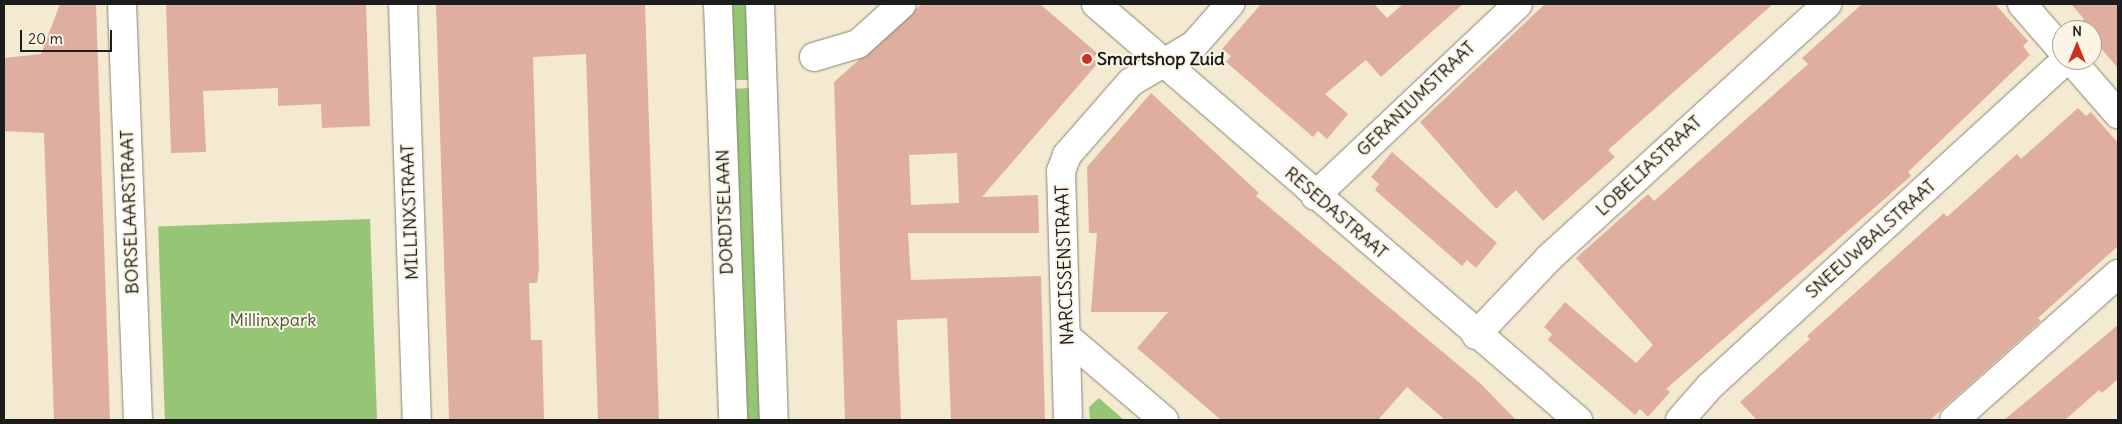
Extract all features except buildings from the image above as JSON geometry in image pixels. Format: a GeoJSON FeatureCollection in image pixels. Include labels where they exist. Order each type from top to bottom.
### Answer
{"type":"FeatureCollection","features":[{"type":"Feature","properties":{"kind":"street","name":"BORSELAARSTRAAT"},"geometry":{"type":"LineString","coordinates":[[122,4],[138,420]]}},
{"type":"Feature","properties":{"kind":"street","name":"MILLINXSTRAAT"},"geometry":{"type":"LineString","coordinates":[[403,4],[416,420]]}},
{"type":"Feature","properties":{"kind":"street","name":"DORDTSELAAN"},"geometry":{"type":"LineString","coordinates":[[718,4],[732,420]]}},
{"type":"Feature","properties":{"kind":"street"},"geometry":{"type":"LineString","coordinates":[[760,4],[774,420]]}},
{"type":"Feature","properties":{"kind":"street"},"geometry":{"type":"LineString","coordinates":[[814,58],[858,44],[902,4]]}},
{"type":"Feature","properties":{"kind":"street","name":"RESEDASTRAAT"},"geometry":{"type":"LineString","coordinates":[[1096,4],[1476,335],[1578,420]]}},
{"type":"Feature","properties":{"kind":"street","name":"NARCISSENSTRAAT"},"geometry":{"type":"LineString","coordinates":[[1068,420],[1069,339],[1061,171],[1067,155],[1131,82],[1194,45],[1230,4]]}},
{"type":"Feature","properties":{"kind":"street","name":"GERANIUMSTRAAT"},"geometry":{"type":"LineString","coordinates":[[1315,196],[1518,4]]}},
{"type":"Feature","properties":{"kind":"street","name":"LOBELIASTRAAT"},"geometry":{"type":"LineString","coordinates":[[1476,335],[1549,258],[1827,4]]}},
{"type":"Feature","properties":{"kind":"street"},"geometry":{"type":"LineString","coordinates":[[2023,4],[2052,38]]}},
{"type":"Feature","properties":{"kind":"street","name":"SNEEUWBALSTRAAT"},"geometry":{"type":"LineString","coordinates":[[1680,420],[1710,386],[2055,70]]}},
{"type":"Feature","properties":{"kind":"street"},"geometry":{"type":"LineString","coordinates":[[2080,70],[2118,114]]}},
{"type":"Feature","properties":{"kind":"street"},"geometry":{"type":"LineString","coordinates":[[1954,420],[2118,274]]}},
{"type":"Feature","properties":{"kind":"street"},"geometry":{"type":"LineString","coordinates":[[1069,339],[1164,420]]}},
{"type":"Feature","properties":{"kind":"green space"},"geometry":{"type":"Polygon","coordinates":[[[727,4],[751,4],[751,80],[727,80],[727,4]]]}},
{"type":"Feature","properties":{"kind":"green space"},"geometry":{"type":"Polygon","coordinates":[[[754,88],[766,420],[741,420],[729,89],[754,88]]]}},
{"type":"Feature","properties":{"kind":"green space","name":"Millinxpark"},"geometry":{"type":"Polygon","coordinates":[[[370,219],[377,420],[165,420],[158,226],[370,219]]]}},
{"type":"Feature","properties":{"kind":"green space"},"geometry":{"type":"Polygon","coordinates":[[[1099,398],[1124,420],[1090,420],[1089,407],[1099,398]]]}},
{"type":"Feature","properties":{"kind":"place","name":"Smartshop Zuid"},"geometry":{"type":"Point","coordinates":[1087,59]}}]}
